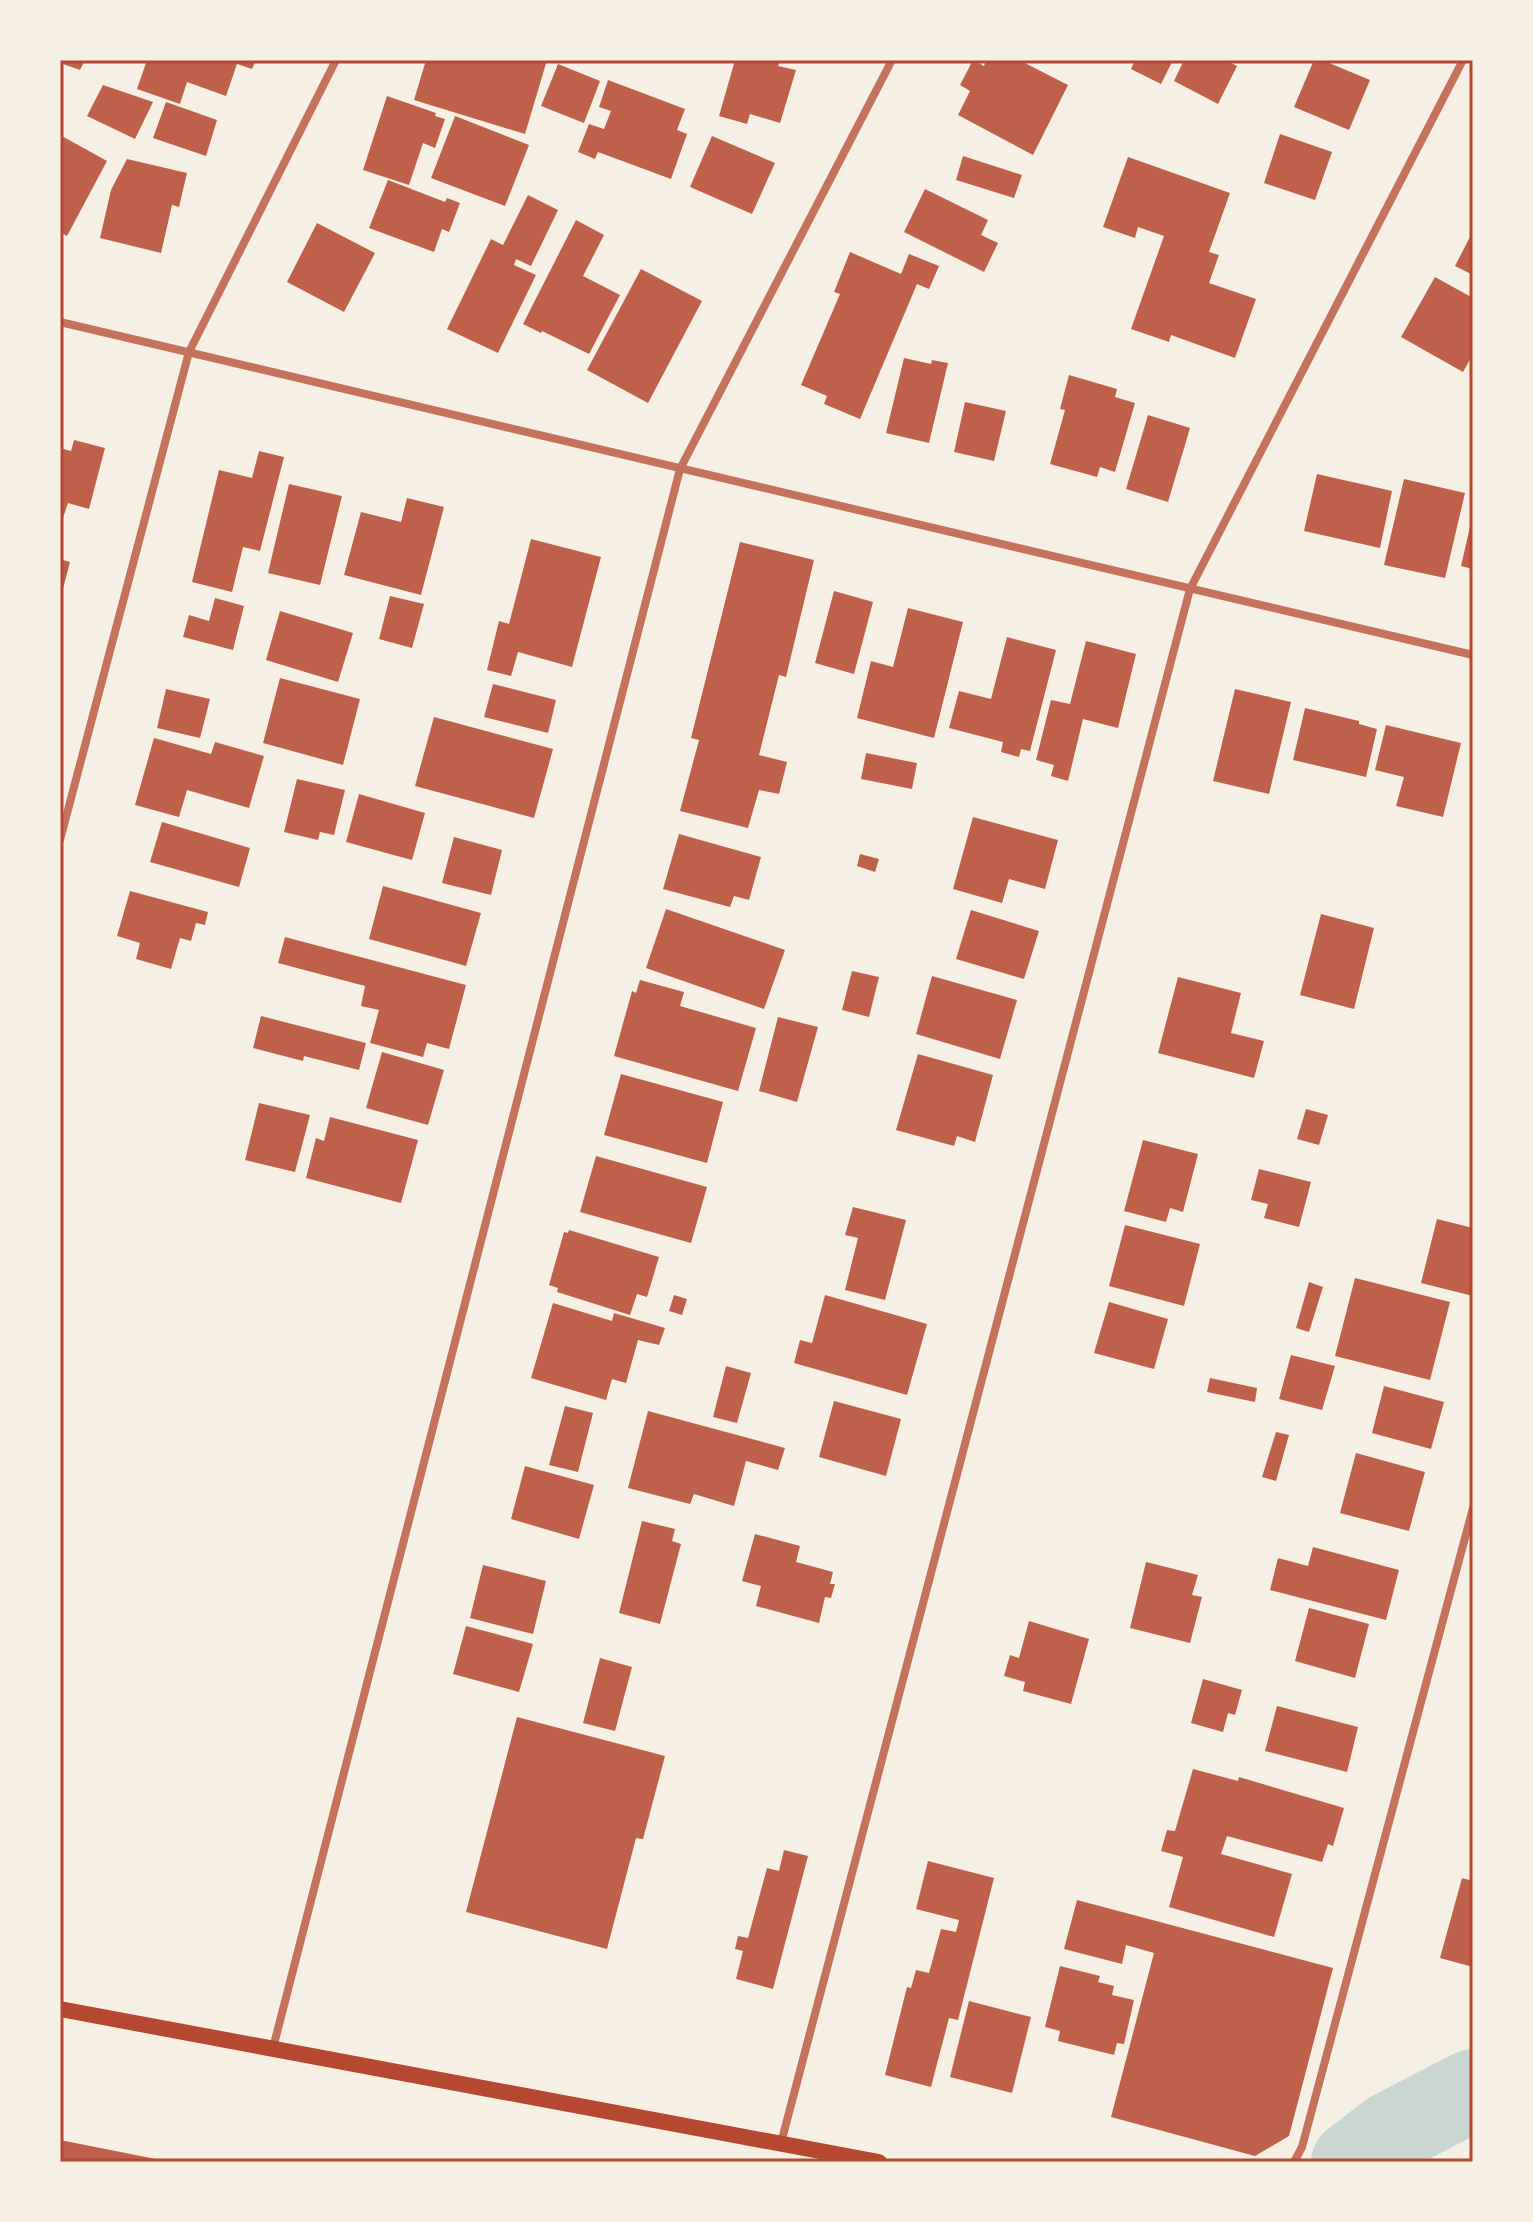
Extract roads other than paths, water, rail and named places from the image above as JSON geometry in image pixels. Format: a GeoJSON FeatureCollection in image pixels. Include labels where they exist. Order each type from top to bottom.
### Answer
{"type":"FeatureCollection","features":[{"type":"Feature","properties":{"kind":"main road"},"geometry":{"type":"LineString","coordinates":[[60,2009],[879,2162]]}},
{"type":"Feature","properties":{"kind":"street"},"geometry":{"type":"LineString","coordinates":[[60,840],[189,352],[336,60]]}},
{"type":"Feature","properties":{"kind":"street"},"geometry":{"type":"LineString","coordinates":[[272,2049],[680,469],[892,60]]}},
{"type":"Feature","properties":{"kind":"street"},"geometry":{"type":"LineString","coordinates":[[781,2144],[1190,589],[1463,60]]}},
{"type":"Feature","properties":{"kind":"street"},"geometry":{"type":"LineString","coordinates":[[60,322],[1473,655]]}},
{"type":"Feature","properties":{"kind":"street"},"geometry":{"type":"LineString","coordinates":[[1294,2162],[1302,2147],[1473,1508]]}},
{"type":"Feature","properties":{"kind":"waterway"},"geometry":{"type":"LineString","coordinates":[[1352,2162],[1390,2133],[1473,2090]]}}]}
